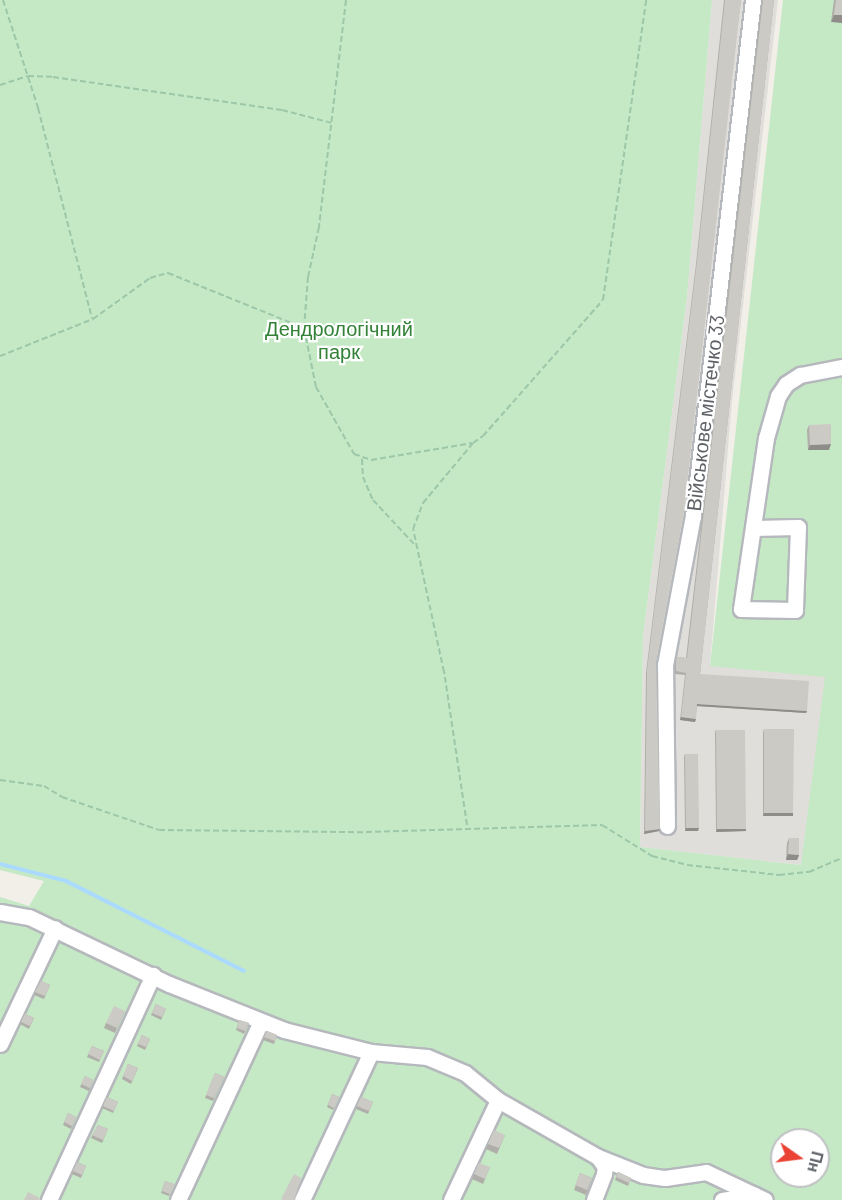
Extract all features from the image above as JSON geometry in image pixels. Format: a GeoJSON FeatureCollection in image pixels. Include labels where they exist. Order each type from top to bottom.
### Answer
{"type":"FeatureCollection","features":[{"type":"Feature","properties":{"kind":"street","name":"Військове містечко 33"},"geometry":{"type":"LineString","coordinates":[[667,826],[665,665],[693,516],[753,0]]}},
{"type":"Feature","properties":{"kind":"street"},"geometry":{"type":"LineString","coordinates":[[753,528],[798,527],[795,610],[741,609],[766,438],[778,396],[800,375],[842,367]]}},
{"type":"Feature","properties":{"kind":"street"},"geometry":{"type":"LineString","coordinates":[[0,912],[29,917],[153,975],[261,1021],[325,1043],[371,1052],[427,1056],[465,1073],[498,1100],[598,1157],[643,1175],[665,1178],[706,1172],[760,1197]]}},
{"type":"Feature","properties":{"kind":"street"},"geometry":{"type":"LineString","coordinates":[[0,1044],[55,928]]}},
{"type":"Feature","properties":{"kind":"street"},"geometry":{"type":"LineString","coordinates":[[49,1200],[153,975]]}},
{"type":"Feature","properties":{"kind":"street"},"geometry":{"type":"LineString","coordinates":[[178,1200],[261,1021]]}},
{"type":"Feature","properties":{"kind":"street"},"geometry":{"type":"LineString","coordinates":[[302,1200],[371,1052]]}},
{"type":"Feature","properties":{"kind":"street"},"geometry":{"type":"LineString","coordinates":[[451,1200],[498,1100]]}},
{"type":"Feature","properties":{"kind":"street"},"geometry":{"type":"LineString","coordinates":[[594,1200],[605,1167],[598,1157]]}},
{"type":"Feature","properties":{"kind":"street"},"geometry":{"type":"LineString","coordinates":[[722,1200],[760,1197]]}},
{"type":"Feature","properties":{"kind":"path"},"geometry":{"type":"LineString","coordinates":[[3,0],[28,76],[93,319]]}},
{"type":"Feature","properties":{"kind":"path"},"geometry":{"type":"LineString","coordinates":[[346,0],[320,227],[308,277],[304,328],[316,387],[354,454],[362,459],[412,455],[473,443]]}},
{"type":"Feature","properties":{"kind":"path"},"geometry":{"type":"LineString","coordinates":[[467,826],[444,672],[413,529],[423,503],[473,443],[483,436],[603,300],[646,0]]}},
{"type":"Feature","properties":{"kind":"path"},"geometry":{"type":"LineString","coordinates":[[0,85],[28,76],[282,110],[332,123]]}},
{"type":"Feature","properties":{"kind":"path"},"geometry":{"type":"LineString","coordinates":[[0,356],[93,319],[150,278],[168,273],[304,328]]}},
{"type":"Feature","properties":{"kind":"path"},"geometry":{"type":"LineString","coordinates":[[362,459],[363,477],[373,500],[415,544]]}},
{"type":"Feature","properties":{"kind":"path"},"geometry":{"type":"LineString","coordinates":[[0,780],[44,786],[62,797],[159,830],[366,832],[467,826],[602,825],[663,860],[779,875],[809,872],[842,858]]}},
{"type":"Feature","properties":{"kind":"shaded area"},"geometry":{"type":"Polygon","coordinates":[[[712,0],[778,0],[732,401],[710,665],[826,676],[802,865],[640,847],[643,636],[687,297],[712,0]]]}},
{"type":"Feature","properties":{"kind":"green space","name":"Дендрологічний парк"},"geometry":{"type":"Polygon","coordinates":[[[0,0],[712,0],[687,297],[643,636],[640,847],[801,865],[825,677],[710,666],[783,0],[842,0],[842,1200],[0,1200],[0,897],[29,906],[44,881],[0,870],[0,0]]]}},
{"type":"Feature","properties":{"kind":"building"},"geometry":{"type":"Polygon","coordinates":[[[725,0],[741,0],[684,512],[656,661],[660,829],[645,831],[647,670],[697,261],[725,0]]]}},
{"type":"Feature","properties":{"kind":"building"},"geometry":{"type":"Polygon","coordinates":[[[763,0],[774,0],[700,674],[809,681],[807,711],[697,704],[696,719],[681,717],[686,673],[676,671],[676,663],[677,657],[687,658],[763,0]]]}},
{"type":"Feature","properties":{"kind":"building"},"geometry":{"type":"Polygon","coordinates":[[[836,0],[842,0],[842,15],[834,15],[836,0]]]}},
{"type":"Feature","properties":{"kind":"building"},"geometry":{"type":"Polygon","coordinates":[[[831,424],[831,444],[810,445],[809,425],[831,424]]]}},
{"type":"Feature","properties":{"kind":"building"},"geometry":{"type":"Polygon","coordinates":[[[764,729],[794,729],[793,813],[764,813],[764,729]]]}},
{"type":"Feature","properties":{"kind":"building"},"geometry":{"type":"Polygon","coordinates":[[[716,730],[745,730],[746,829],[717,829],[716,730]]]}},
{"type":"Feature","properties":{"kind":"building"},"geometry":{"type":"Polygon","coordinates":[[[685,754],[698,754],[699,828],[686,828],[685,754]]]}},
{"type":"Feature","properties":{"kind":"building"},"geometry":{"type":"Polygon","coordinates":[[[789,838],[799,838],[799,855],[788,854],[789,838]]]}},
{"type":"Feature","properties":{"kind":"building"},"geometry":{"type":"Polygon","coordinates":[[[41,981],[50,985],[45,996],[35,992],[41,981]]]}},
{"type":"Feature","properties":{"kind":"building"},"geometry":{"type":"Polygon","coordinates":[[[156,1004],[166,1009],[162,1017],[152,1013],[156,1004]]]}},
{"type":"Feature","properties":{"kind":"building"},"geometry":{"type":"Polygon","coordinates":[[[114,1006],[125,1011],[117,1028],[106,1023],[114,1006]]]}},
{"type":"Feature","properties":{"kind":"building"},"geometry":{"type":"Polygon","coordinates":[[[25,1014],[34,1018],[30,1026],[21,1022],[25,1014]]]}},
{"type":"Feature","properties":{"kind":"building"},"geometry":{"type":"Polygon","coordinates":[[[239,1020],[249,1023],[245,1031],[237,1028],[239,1020]]]}},
{"type":"Feature","properties":{"kind":"building"},"geometry":{"type":"Polygon","coordinates":[[[267,1031],[277,1035],[275,1041],[264,1037],[267,1031]]]}},
{"type":"Feature","properties":{"kind":"building"},"geometry":{"type":"Polygon","coordinates":[[[142,1035],[150,1039],[146,1047],[138,1044],[142,1035]]]}},
{"type":"Feature","properties":{"kind":"building"},"geometry":{"type":"Polygon","coordinates":[[[92,1046],[104,1051],[100,1060],[88,1054],[92,1046]]]}},
{"type":"Feature","properties":{"kind":"building"},"geometry":{"type":"Polygon","coordinates":[[[128,1064],[138,1068],[132,1081],[123,1076],[128,1064]]]}},
{"type":"Feature","properties":{"kind":"building"},"geometry":{"type":"Polygon","coordinates":[[[215,1073],[224,1077],[214,1098],[206,1095],[215,1073]]]}},
{"type":"Feature","properties":{"kind":"building"},"geometry":{"type":"Polygon","coordinates":[[[85,1076],[93,1080],[90,1088],[81,1084],[85,1076]]]}},
{"type":"Feature","properties":{"kind":"building"},"geometry":{"type":"Polygon","coordinates":[[[332,1094],[339,1097],[334,1108],[328,1105],[332,1094]]]}},
{"type":"Feature","properties":{"kind":"building"},"geometry":{"type":"Polygon","coordinates":[[[107,1097],[118,1102],[114,1111],[103,1106],[107,1097]]]}},
{"type":"Feature","properties":{"kind":"building"},"geometry":{"type":"Polygon","coordinates":[[[361,1097],[373,1102],[369,1111],[357,1106],[361,1097]]]}},
{"type":"Feature","properties":{"kind":"building"},"geometry":{"type":"Polygon","coordinates":[[[68,1113],[76,1117],[72,1126],[64,1122],[68,1113]]]}},
{"type":"Feature","properties":{"kind":"building"},"geometry":{"type":"Polygon","coordinates":[[[98,1125],[108,1129],[103,1140],[92,1135],[98,1125]]]}},
{"type":"Feature","properties":{"kind":"building"},"geometry":{"type":"Polygon","coordinates":[[[494,1130],[505,1135],[499,1148],[488,1144],[494,1130]]]}},
{"type":"Feature","properties":{"kind":"building"},"geometry":{"type":"Polygon","coordinates":[[[77,1162],[86,1166],[82,1175],[73,1171],[77,1162]]]}},
{"type":"Feature","properties":{"kind":"building"},"geometry":{"type":"Polygon","coordinates":[[[479,1163],[490,1167],[485,1179],[474,1174],[479,1163]]]}},
{"type":"Feature","properties":{"kind":"building"},"geometry":{"type":"Polygon","coordinates":[[[618,1172],[631,1178],[629,1183],[616,1177],[618,1172]]]}},
{"type":"Feature","properties":{"kind":"building"},"geometry":{"type":"Polygon","coordinates":[[[580,1173],[592,1178],[587,1190],[575,1185],[580,1173]]]}},
{"type":"Feature","properties":{"kind":"building"},"geometry":{"type":"Polygon","coordinates":[[[294,1174],[301,1178],[294,1200],[281,1199],[294,1174]]]}},
{"type":"Feature","properties":{"kind":"building"},"geometry":{"type":"Polygon","coordinates":[[[165,1181],[174,1184],[170,1194],[162,1191],[165,1181]]]}},
{"type":"Feature","properties":{"kind":"building"},"geometry":{"type":"Polygon","coordinates":[[[28,1192],[40,1198],[39,1200],[24,1200],[28,1192]]]}},
{"type":"Feature","properties":{"kind":"waterway"},"geometry":{"type":"LineString","coordinates":[[0,864],[66,881],[244,971]]}}]}
